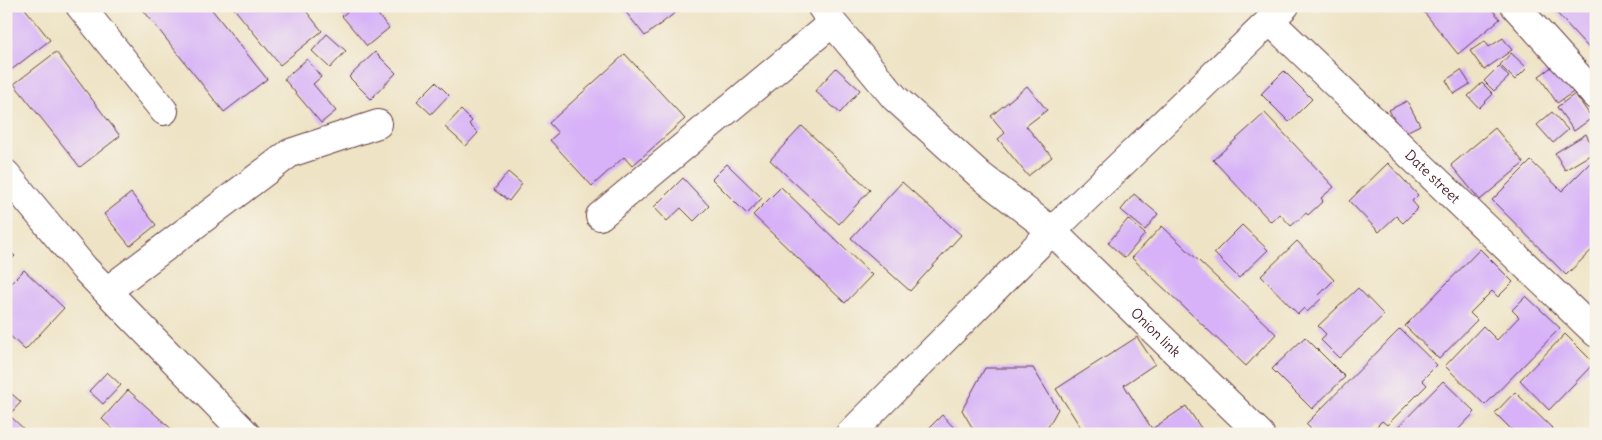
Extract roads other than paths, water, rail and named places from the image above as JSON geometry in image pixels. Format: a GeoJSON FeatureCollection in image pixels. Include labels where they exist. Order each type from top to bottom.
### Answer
{"type":"FeatureCollection","features":[{"type":"Feature","properties":{"kind":"street"},"geometry":{"type":"LineString","coordinates":[[80,6],[164,110]]}},
{"type":"Feature","properties":{"kind":"street"},"geometry":{"type":"LineString","coordinates":[[1515,6],[1596,96]]}},
{"type":"Feature","properties":{"kind":"street"},"geometry":{"type":"LineString","coordinates":[[850,434],[1052,231],[1278,13]]}},
{"type":"Feature","properties":{"kind":"street","name":"Date street"},"geometry":{"type":"LineString","coordinates":[[1278,13],[1596,333]]}},
{"type":"Feature","properties":{"kind":"street"},"geometry":{"type":"LineString","coordinates":[[600,216],[827,15]]}},
{"type":"Feature","properties":{"kind":"street","name":"Onion link"},"geometry":{"type":"LineString","coordinates":[[827,15],[895,98],[981,176],[1052,231],[1260,434]]}},
{"type":"Feature","properties":{"kind":"street"},"geometry":{"type":"LineString","coordinates":[[107,292],[290,153],[378,124]]}},
{"type":"Feature","properties":{"kind":"street"},"geometry":{"type":"LineString","coordinates":[[6,174],[84,268],[232,428]]}}]}
